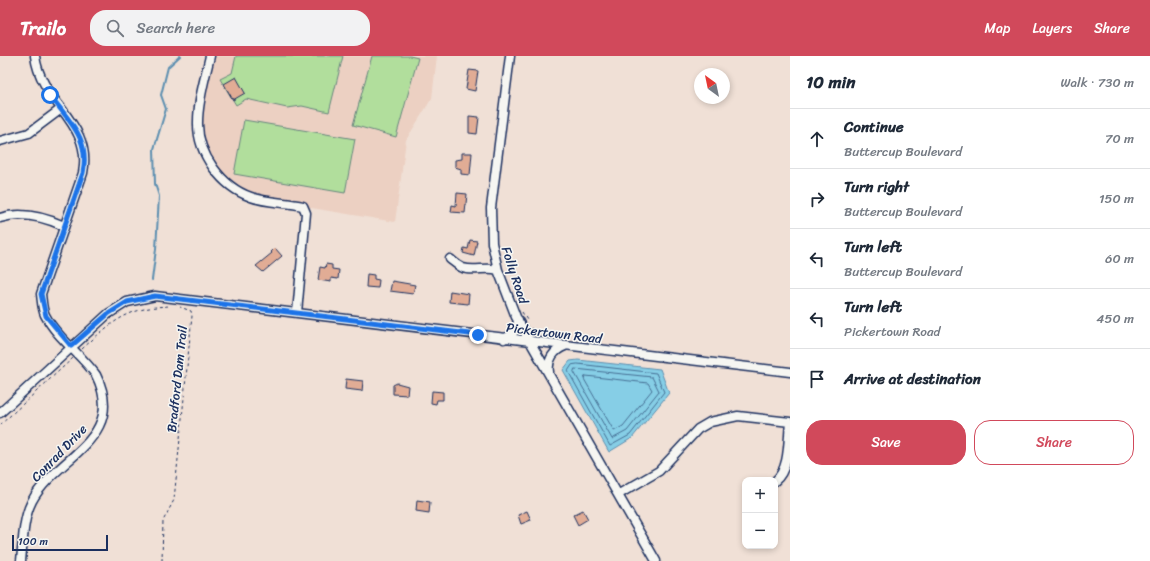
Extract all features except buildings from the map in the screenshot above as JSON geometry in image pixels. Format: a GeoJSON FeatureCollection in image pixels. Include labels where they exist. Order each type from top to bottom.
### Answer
{"type":"FeatureCollection","features":[{"type":"Feature","properties":{"kind":"street","name":"Conrad Drive"},"geometry":{"type":"LineString","coordinates":[[21,561],[26,520],[31,502],[42,487],[88,443],[102,420],[104,402],[100,383],[91,368],[46,316],[41,294],[83,173],[84,154],[78,131],[40,78],[35,56]]}},
{"type":"Feature","properties":{"kind":"street"},"geometry":{"type":"LineString","coordinates":[[210,56],[201,95],[198,123],[200,140],[215,171],[231,188],[252,198],[303,206],[306,213],[297,313]]}},
{"type":"Feature","properties":{"kind":"street","name":"Folly Road"},"geometry":{"type":"LineString","coordinates":[[510,56],[491,208],[492,243],[498,270],[518,320],[656,561]]}},
{"type":"Feature","properties":{"kind":"street"},"geometry":{"type":"LineString","coordinates":[[0,141],[30,133],[61,109]]}},
{"type":"Feature","properties":{"kind":"street"},"geometry":{"type":"LineString","coordinates":[[0,218],[34,216],[64,226]]}},
{"type":"Feature","properties":{"kind":"street"},"geometry":{"type":"LineString","coordinates":[[450,259],[464,268],[491,268],[498,270]]}},
{"type":"Feature","properties":{"kind":"street","name":"Pickertown Road"},"geometry":{"type":"LineString","coordinates":[[0,413],[71,346],[122,305],[146,297],[155,296],[504,339],[790,372]]}},
{"type":"Feature","properties":{"kind":"street"},"geometry":{"type":"LineString","coordinates":[[504,339],[516,330],[518,320]]}},
{"type":"Feature","properties":{"kind":"street"},"geometry":{"type":"LineString","coordinates":[[550,375],[548,368],[552,357],[557,350],[565,346]]}},
{"type":"Feature","properties":{"kind":"street"},"geometry":{"type":"LineString","coordinates":[[619,494],[659,471],[698,429],[710,422],[738,416],[790,422],[784,468],[781,476],[778,478]]}},
{"type":"Feature","properties":{"kind":"path","name":"Bradford Dam Trail"},"geometry":{"type":"LineString","coordinates":[[0,425],[112,323],[132,312],[146,307],[174,306],[187,308],[191,311],[187,384],[174,500],[163,520],[162,561]]}},
{"type":"Feature","properties":{"kind":"path"},"geometry":{"type":"LineString","coordinates":[[521,309],[527,321]]}},
{"type":"Feature","properties":{"kind":"path"},"geometry":{"type":"LineString","coordinates":[[531,327],[539,338]]}},
{"type":"Feature","properties":{"kind":"shaded area"},"geometry":{"type":"Polygon","coordinates":[[[210,56],[437,56],[432,98],[406,140],[395,222],[252,198],[215,171],[198,123],[210,56]]]}},
{"type":"Feature","properties":{"kind":"green space"},"geometry":{"type":"Polygon","coordinates":[[[236,56],[343,56],[329,112],[302,106],[287,108],[246,99],[236,105],[220,79],[232,73],[236,56]]]}},
{"type":"Feature","properties":{"kind":"green space"},"geometry":{"type":"Polygon","coordinates":[[[372,56],[410,56],[418,58],[396,137],[353,125],[372,56]]]}},
{"type":"Feature","properties":{"kind":"green space"},"geometry":{"type":"Polygon","coordinates":[[[244,120],[355,139],[345,193],[234,174],[244,120]]]}},
{"type":"Feature","properties":{"kind":"water"},"geometry":{"type":"Polygon","coordinates":[[[578,360],[660,369],[669,393],[632,438],[609,452],[563,370],[570,361],[578,360]]]}},
{"type":"Feature","properties":{"kind":"waterway"},"geometry":{"type":"LineString","coordinates":[[152,280],[156,249],[159,196],[155,184],[154,149],[166,109],[161,95],[168,67],[180,56]]}},
{"type":"Feature","properties":{"kind":"route"},"geometry":{"type":"LineString","coordinates":[[50,95],[74,124],[81,138],[84,154],[83,173],[41,294],[43,309],[46,316],[71,346],[108,314],[127,302],[155,296],[190,299],[379,324],[478,335]]}}]}
